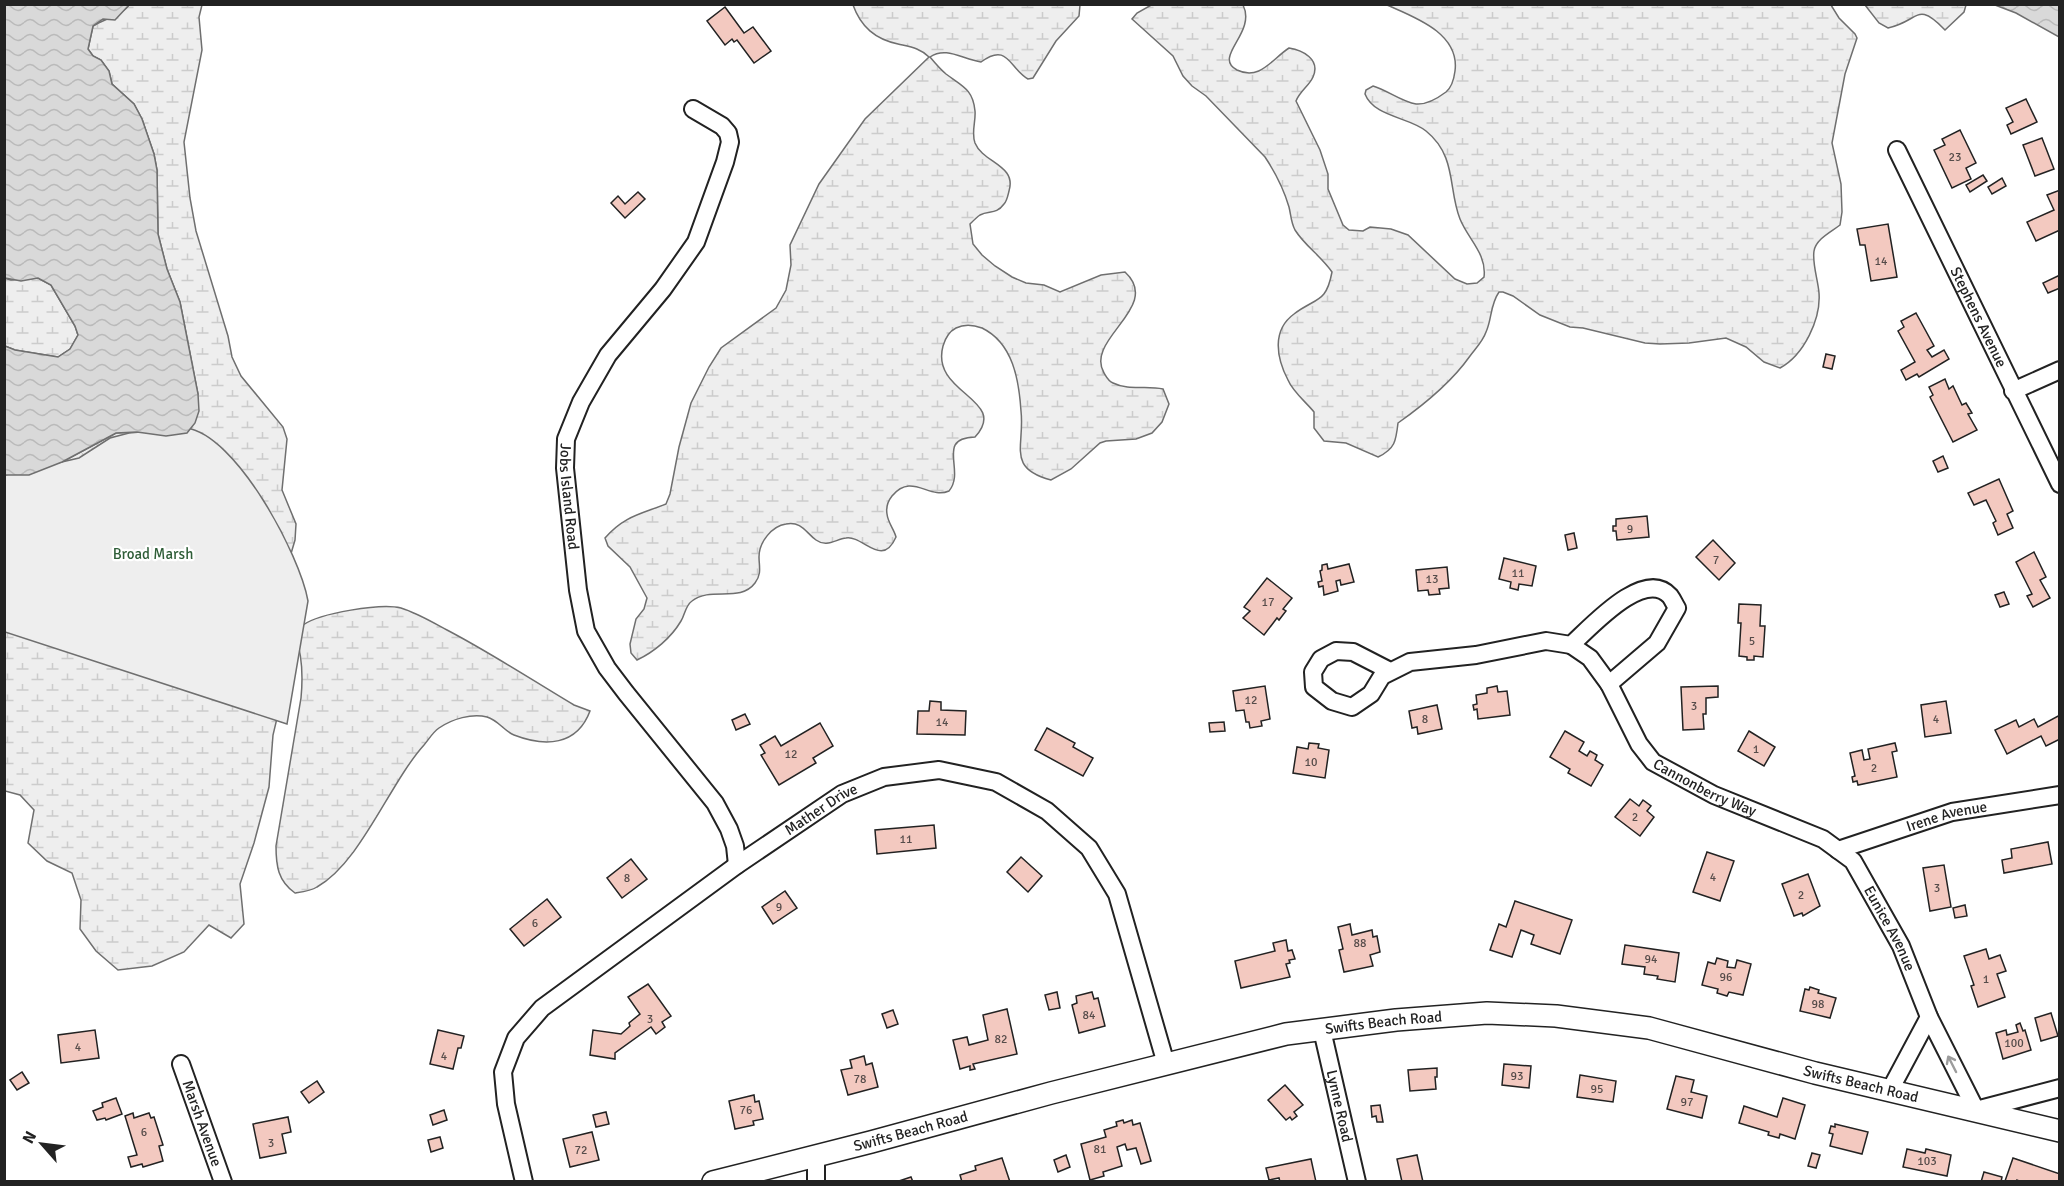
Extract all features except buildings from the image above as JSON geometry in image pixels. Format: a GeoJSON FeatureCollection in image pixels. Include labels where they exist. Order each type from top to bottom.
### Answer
{"type":"FeatureCollection","features":[{"type":"Feature","properties":{"kind":"street","name":"Jobs Island Road"},"geometry":{"type":"LineString","coordinates":[[693,109],[722,126],[728,133],[730,142],[696,242],[663,289],[614,347],[597,372],[566,439],[565,461],[578,590],[586,631],[607,668],[715,803],[729,829],[738,865]]}},
{"type":"Feature","properties":{"kind":"street","name":"Stephens Avenue"},"geometry":{"type":"LineString","coordinates":[[1897,150],[2060,484]]}},
{"type":"Feature","properties":{"kind":"street"},"geometry":{"type":"LineString","coordinates":[[2013,391],[2060,370]]}},
{"type":"Feature","properties":{"kind":"street"},"geometry":{"type":"LineString","coordinates":[[1390,671],[1410,662],[1476,655],[1546,641],[1571,645],[1625,597],[1644,589],[1660,590],[1670,596],[1677,608],[1658,643],[1609,684]]}},
{"type":"Feature","properties":{"kind":"street","name":"Cannonberry Way"},"geometry":{"type":"LineString","coordinates":[[1571,645],[1590,658],[1609,684],[1639,744],[1653,762],[1714,795],[1823,840],[1838,850]]}},
{"type":"Feature","properties":{"kind":"street","name":"Mather Drive"},"geometry":{"type":"LineString","coordinates":[[524,1182],[506,1104],[503,1072],[516,1038],[542,1008],[738,865],[842,794],[884,777],[939,770],[996,782],[1047,811],[1089,848],[1117,894],[1166,1064]]}},
{"type":"Feature","properties":{"kind":"street","name":"Irene Avenue"},"geometry":{"type":"LineString","coordinates":[[1838,850],[1952,812],[2060,795]]}},
{"type":"Feature","properties":{"kind":"street","name":"Eunice Avenue"},"geometry":{"type":"LineString","coordinates":[[1838,850],[1853,861],[1901,946],[1929,1017],[1976,1110]]}},
{"type":"Feature","properties":{"kind":"street","name":"Swifts Beach Road"},"geometry":{"type":"LineString","coordinates":[[713,1182],[1286,1034],[1396,1020],[1487,1013],[1556,1016],[1649,1028],[1815,1073],[2060,1131]]}},
{"type":"Feature","properties":{"kind":"street"},"geometry":{"type":"LineString","coordinates":[[1890,1090],[1929,1017]]}},
{"type":"Feature","properties":{"kind":"street","name":"Lynne Road"},"geometry":{"type":"LineString","coordinates":[[1322,1030],[1357,1182]]}},
{"type":"Feature","properties":{"kind":"street","name":"Marsh Avenue"},"geometry":{"type":"LineString","coordinates":[[181,1064],[223,1182]]}},
{"type":"Feature","properties":{"kind":"street"},"geometry":{"type":"LineString","coordinates":[[1976,1110],[2060,1088]]}},
{"type":"Feature","properties":{"kind":"street"},"geometry":{"type":"LineString","coordinates":[[816,1156],[816,1182]]}},
{"type":"Feature","properties":{"kind":"green space"},"geometry":{"type":"Polygon","coordinates":[[[1153,4],[1243,5],[1246,15],[1244,25],[1229,58],[1231,65],[1245,73],[1259,71],[1289,48],[1309,56],[1315,71],[1296,101],[1320,150],[1328,174],[1328,189],[1343,225],[1349,230],[1363,231],[1370,227],[1391,229],[1408,235],[1455,279],[1467,284],[1477,283],[1484,277],[1483,261],[1463,226],[1456,208],[1450,173],[1443,151],[1426,131],[1376,108],[1365,94],[1366,90],[1373,86],[1411,103],[1420,104],[1436,99],[1450,88],[1455,74],[1455,58],[1450,46],[1433,28],[1387,5],[1831,5],[1857,38],[1845,74],[1832,143],[1841,184],[1840,225],[1821,239],[1814,251],[1819,303],[1814,325],[1796,354],[1780,368],[1764,362],[1746,347],[1726,338],[1689,343],[1645,343],[1570,327],[1540,315],[1513,296],[1499,292],[1481,341],[1463,366],[1446,384],[1428,401],[1398,423],[1395,440],[1388,451],[1378,457],[1346,443],[1324,441],[1314,428],[1314,412],[1296,393],[1288,380],[1281,362],[1278,344],[1282,328],[1287,320],[1323,295],[1327,290],[1332,272],[1295,230],[1285,194],[1265,157],[1206,96],[1192,86],[1183,76],[1173,56],[1132,19],[1137,13],[1153,4]]]}},
{"type":"Feature","properties":{"kind":"green space"},"geometry":{"type":"Polygon","coordinates":[[[129,5],[202,5],[199,17],[202,50],[184,142],[190,198],[196,231],[228,336],[232,357],[241,376],[283,427],[287,439],[282,490],[296,524],[295,540],[290,557],[303,625],[351,610],[380,607],[401,608],[463,639],[574,705],[590,711],[577,731],[559,741],[526,739],[514,735],[494,721],[481,716],[462,718],[444,725],[433,734],[411,761],[347,860],[317,887],[295,893],[279,873],[276,846],[301,698],[302,668],[296,638],[273,735],[269,787],[240,884],[244,924],[231,938],[209,925],[184,952],[152,966],[118,970],[96,951],[80,929],[81,900],[72,873],[47,861],[28,843],[34,810],[20,795],[5,791],[5,475],[13,476],[62,462],[116,433],[137,432],[166,436],[198,394],[180,302],[167,269],[158,234],[157,170],[154,154],[142,119],[134,104],[112,84],[109,71],[101,60],[93,56],[88,49],[93,26],[129,5]]]}},
{"type":"Feature","properties":{"kind":"green space"},"geometry":{"type":"Polygon","coordinates":[[[853,5],[1080,5],[1079,16],[1056,41],[1033,78],[1028,79],[1003,56],[997,55],[981,62],[948,53],[930,57],[969,93],[975,111],[973,135],[975,143],[979,150],[1004,170],[1010,182],[1005,203],[995,211],[980,215],[970,224],[973,244],[995,266],[1012,277],[1026,283],[1044,285],[1060,292],[1101,275],[1125,272],[1134,285],[1135,298],[1130,310],[1104,348],[1101,360],[1104,373],[1110,381],[1119,385],[1163,389],[1169,404],[1162,422],[1152,433],[1136,439],[1100,443],[1071,469],[1051,480],[1037,475],[1023,462],[1020,445],[1022,424],[1020,399],[1016,375],[1001,343],[976,326],[956,328],[945,341],[942,362],[947,375],[977,404],[983,413],[983,424],[975,437],[956,443],[953,457],[955,474],[949,491],[934,492],[914,486],[899,489],[889,500],[887,512],[896,537],[891,546],[885,550],[879,551],[852,538],[824,543],[796,524],[781,525],[771,531],[761,546],[759,573],[757,580],[749,589],[733,594],[708,595],[692,601],[667,639],[656,649],[637,660],[631,653],[630,644],[636,619],[644,609],[647,598],[630,567],[608,546],[605,538],[626,520],[666,504],[691,403],[709,367],[721,348],[776,308],[786,290],[791,265],[790,245],[819,184],[865,119],[929,57],[919,50],[882,39],[870,31],[860,20],[853,5]]]}},
{"type":"Feature","properties":{"kind":"green space"},"geometry":{"type":"Polygon","coordinates":[[[1865,5],[1966,5],[1964,12],[1945,30],[1936,21],[1923,14],[1888,28],[1879,23],[1865,5]]]}},
{"type":"Feature","properties":{"kind":"green space"},"geometry":{"type":"Polygon","coordinates":[[[4,278],[11,280],[38,278],[51,285],[78,335],[70,349],[58,357],[15,350],[5,346],[4,278]]]}},
{"type":"Feature","properties":{"kind":"green space","name":"Broad Marsh"},"geometry":{"type":"Polygon","coordinates":[[[186,428],[205,435],[225,451],[244,473],[263,499],[279,528],[303,581],[308,601],[287,724],[5,632],[5,475],[79,458],[110,438],[129,433],[186,428]]]}},
{"type":"Feature","properties":{"kind":"water"},"geometry":{"type":"Polygon","coordinates":[[[5,4],[129,5],[115,20],[103,19],[93,26],[88,49],[93,56],[101,60],[109,71],[112,84],[134,104],[142,119],[154,154],[157,170],[158,234],[167,269],[180,302],[198,394],[199,411],[195,423],[187,433],[166,436],[137,432],[116,433],[62,462],[29,475],[5,475],[5,346],[15,350],[58,357],[70,349],[78,335],[51,285],[38,278],[21,281],[5,278],[5,4]]]}},
{"type":"Feature","properties":{"kind":"water"},"geometry":{"type":"Polygon","coordinates":[[[1995,5],[2059,5],[2059,37],[2016,13],[1995,5]]]}}]}
